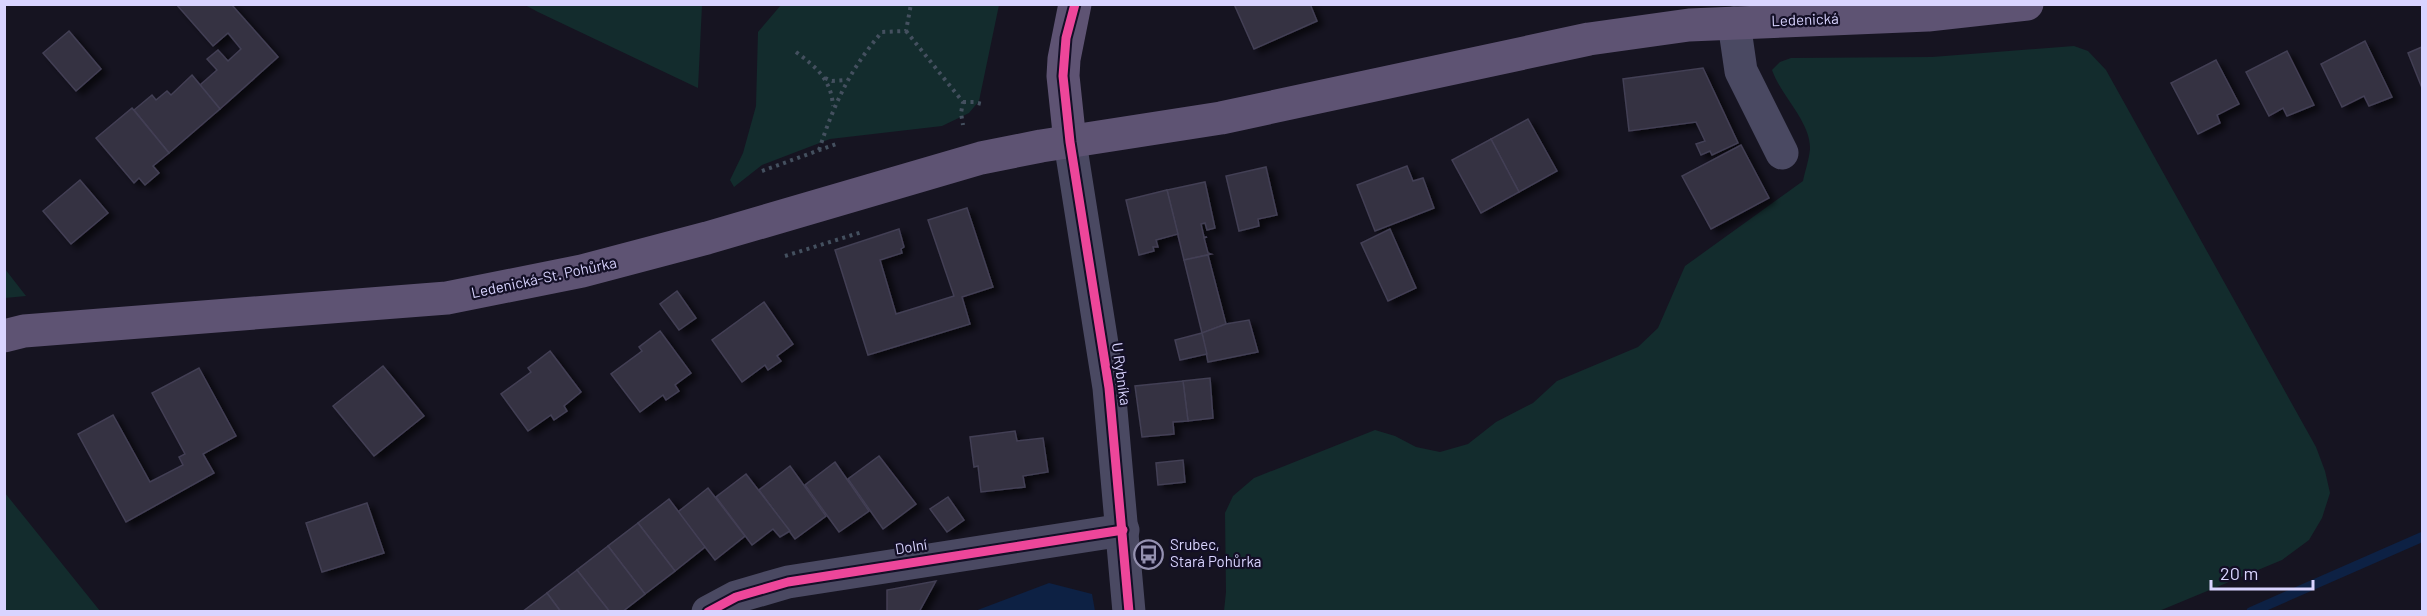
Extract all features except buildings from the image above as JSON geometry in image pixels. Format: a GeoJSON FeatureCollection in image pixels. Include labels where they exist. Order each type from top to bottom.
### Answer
{"type":"FeatureCollection","features":[{"type":"Feature","properties":{"kind":"main road"},"geometry":{"type":"LineString","coordinates":[[1070,142],[1063,76],[1064,59],[1075,4]]}},
{"type":"Feature","properties":{"kind":"main road","name":"Ledenická"},"geometry":{"type":"LineString","coordinates":[[1689,25],[1928,15],[2027,4]]}},
{"type":"Feature","properties":{"kind":"main road","name":"Ledenická-St. Pohůrka"},"geometry":{"type":"LineString","coordinates":[[4,336],[24,331],[447,298],[582,272],[981,158],[1221,118],[1589,39],[1689,25]]}},
{"type":"Feature","properties":{"kind":"street"},"geometry":{"type":"LineString","coordinates":[[1734,23],[1741,71],[1782,153]]}},
{"type":"Feature","properties":{"kind":"street","name":"U Rybníka"},"geometry":{"type":"LineString","coordinates":[[1070,142],[1109,388],[1130,612]]}},
{"type":"Feature","properties":{"kind":"street","name":"Dolní"},"geometry":{"type":"LineString","coordinates":[[727,607],[788,582],[1124,530]]}},
{"type":"Feature","properties":{"kind":"path"},"geometry":{"type":"LineString","coordinates":[[911,4],[906,31],[963,102],[961,113],[963,125]]}},
{"type":"Feature","properties":{"kind":"path"},"geometry":{"type":"LineString","coordinates":[[819,150],[833,107],[869,47],[882,32],[906,31]]}},
{"type":"Feature","properties":{"kind":"path"},"geometry":{"type":"LineString","coordinates":[[796,52],[813,64],[825,78],[830,88],[833,107]]}},
{"type":"Feature","properties":{"kind":"path"},"geometry":{"type":"LineString","coordinates":[[825,78],[848,80]]}},
{"type":"Feature","properties":{"kind":"path"},"geometry":{"type":"LineString","coordinates":[[963,102],[982,104]]}},
{"type":"Feature","properties":{"kind":"path"},"geometry":{"type":"LineString","coordinates":[[762,171],[836,144]]}},
{"type":"Feature","properties":{"kind":"path"},"geometry":{"type":"LineString","coordinates":[[785,255],[862,232]]}},
{"type":"Feature","properties":{"kind":"green space"},"geometry":{"type":"Polygon","coordinates":[[[525,5],[702,5],[698,88],[538,12],[525,5]]]}},
{"type":"Feature","properties":{"kind":"green space"},"geometry":{"type":"Polygon","coordinates":[[[781,5],[999,5],[979,101],[969,113],[942,126],[830,139],[762,165],[734,187],[730,180],[743,153],[756,106],[758,32],[781,5]]]}},
{"type":"Feature","properties":{"kind":"green space"},"geometry":{"type":"Polygon","coordinates":[[[2074,46],[2088,51],[2106,70],[2316,447],[2330,493],[2322,518],[2309,540],[2282,560],[2159,611],[1224,611],[1226,592],[1225,513],[1233,496],[1254,478],[1375,430],[1395,436],[1416,447],[1440,452],[1468,444],[1496,422],[1533,403],[1557,381],[1638,347],[1658,328],[1685,266],[1803,181],[1810,149],[1809,139],[1801,119],[1772,70],[1780,62],[1791,58],[1932,57],[2074,46]]]}},
{"type":"Feature","properties":{"kind":"green space"},"geometry":{"type":"Polygon","coordinates":[[[5,269],[26,296],[5,298],[5,269]]]}},
{"type":"Feature","properties":{"kind":"green space"},"geometry":{"type":"Polygon","coordinates":[[[5,493],[100,611],[5,611],[5,493]]]}},
{"type":"Feature","properties":{"kind":"water"},"geometry":{"type":"Polygon","coordinates":[[[1049,583],[1092,594],[1095,611],[975,611],[1049,583]]]}},
{"type":"Feature","properties":{"kind":"waterway"},"geometry":{"type":"LineString","coordinates":[[2251,612],[2422,537]]}},
{"type":"Feature","properties":{"kind":"cycle path"},"geometry":{"type":"LineString","coordinates":[[1075,4],[1066,38],[1063,76],[1070,142],[1109,388],[1129,612]]}},
{"type":"Feature","properties":{"kind":"cycle path"},"geometry":{"type":"LineString","coordinates":[[708,612],[736,597],[788,582],[1123,530]]}},
{"type":"Feature","properties":{"kind":"place","name":"Srubec, Stará Pohůrka"},"geometry":{"type":"Point","coordinates":[1149,554]}}]}
